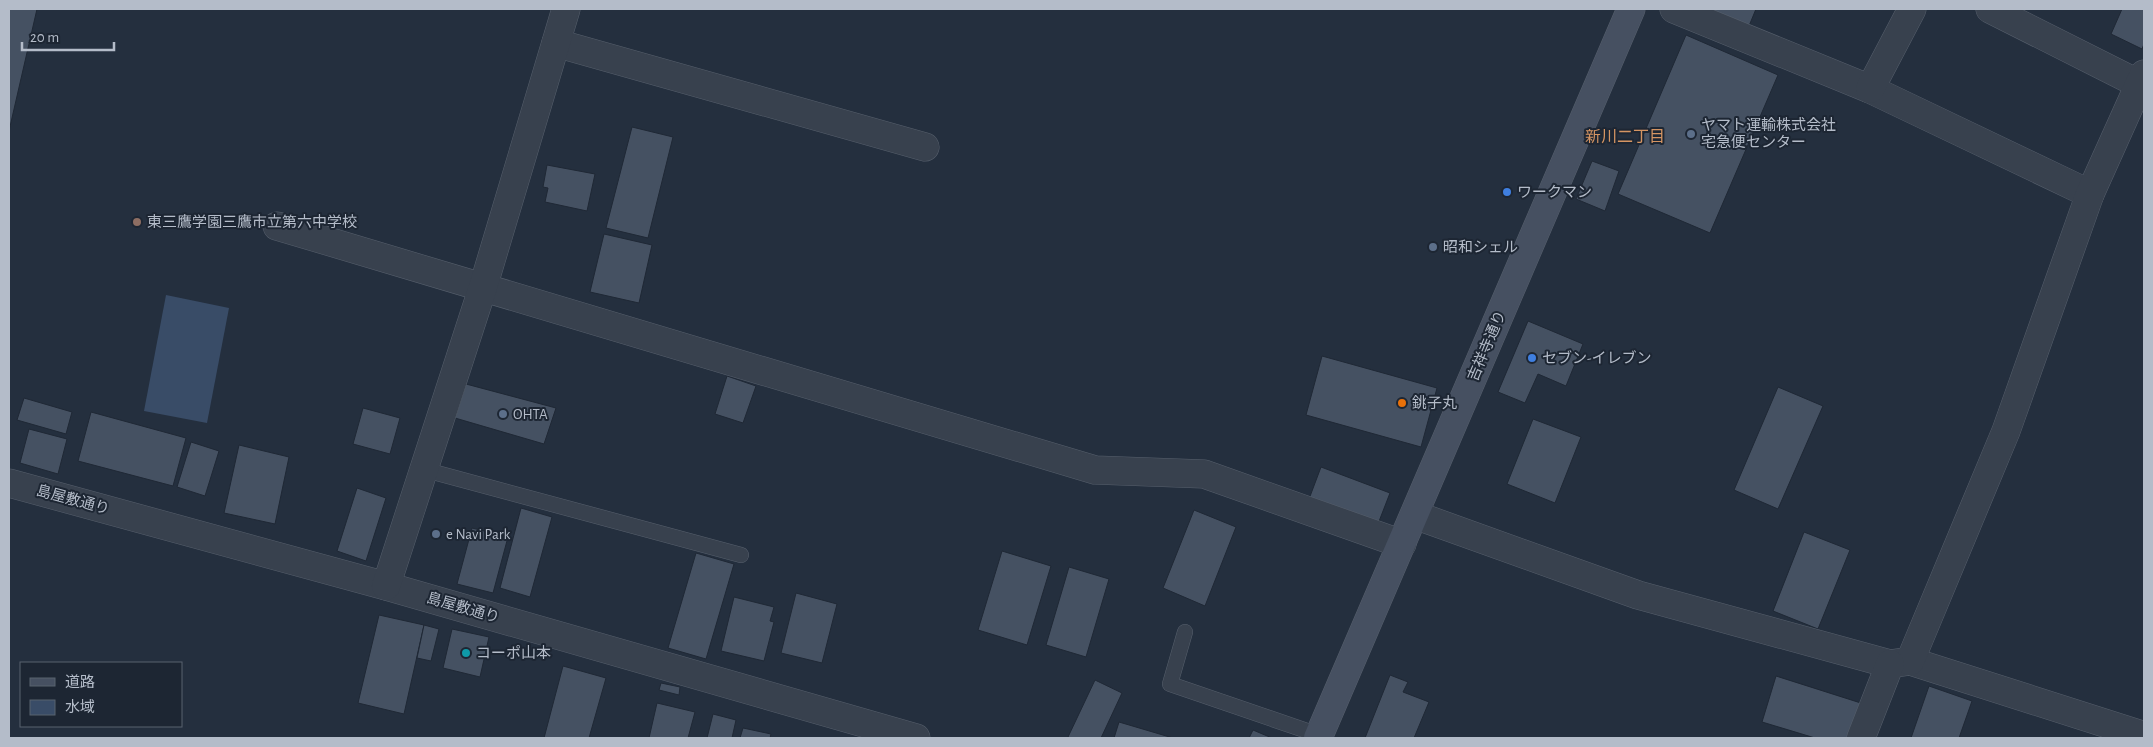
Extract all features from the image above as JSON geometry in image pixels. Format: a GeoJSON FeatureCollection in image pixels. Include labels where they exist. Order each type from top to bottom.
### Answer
{"type":"FeatureCollection","features":[{"type":"Feature","properties":{"kind":"main road","name":"吉祥寺通り"},"geometry":{"type":"LineString","coordinates":[[1318,737],[1631,9]]}},
{"type":"Feature","properties":{"kind":"street"},"geometry":{"type":"LineString","coordinates":[[386,586],[422,469],[483,287],[566,9]]}},
{"type":"Feature","properties":{"kind":"street"},"geometry":{"type":"LineString","coordinates":[[1674,9],[1870,90],[2090,194]]}},
{"type":"Feature","properties":{"kind":"street"},"geometry":{"type":"LineString","coordinates":[[1870,90],[1912,9]]}},
{"type":"Feature","properties":{"kind":"street"},"geometry":{"type":"LineString","coordinates":[[1861,738],[1900,663],[2006,431],[2090,194],[2142,79],[1990,9]]}},
{"type":"Feature","properties":{"kind":"street"},"geometry":{"type":"LineString","coordinates":[[556,43],[925,147]]}},
{"type":"Feature","properties":{"kind":"street"},"geometry":{"type":"LineString","coordinates":[[277,226],[1095,470],[1204,474],[1402,544]]}},
{"type":"Feature","properties":{"kind":"street","name":"島屋敷通り"},"geometry":{"type":"LineString","coordinates":[[9,483],[386,586],[899,736]]}},
{"type":"Feature","properties":{"kind":"street"},"geometry":{"type":"LineString","coordinates":[[1415,515],[1638,594],[1900,663],[2141,732]]}},
{"type":"Feature","properties":{"kind":"lane"},"geometry":{"type":"LineString","coordinates":[[422,469],[741,555]]}},
{"type":"Feature","properties":{"kind":"lane"},"geometry":{"type":"LineString","coordinates":[[1185,632],[1170,684],[1318,737]]}},
{"type":"Feature","properties":{"kind":"water"},"geometry":{"type":"Polygon","coordinates":[[[166,295],[229,308],[207,423],[144,411],[166,295]]]}},
{"type":"Feature","properties":{"kind":"building"},"geometry":{"type":"Polygon","coordinates":[[[9,9],[37,9],[9,131],[9,9]]]}},
{"type":"Feature","properties":{"kind":"building"},"geometry":{"type":"Polygon","coordinates":[[[1706,9],[1756,9],[1749,26],[1706,9]]]}},
{"type":"Feature","properties":{"kind":"building"},"geometry":{"type":"Polygon","coordinates":[[[2122,9],[2144,9],[2144,44],[2142,49],[2111,34],[2122,9]]]}},
{"type":"Feature","properties":{"kind":"building"},"geometry":{"type":"Polygon","coordinates":[[[1686,35],[1778,75],[1710,233],[1618,194],[1686,35]]]}},
{"type":"Feature","properties":{"kind":"building"},"geometry":{"type":"Polygon","coordinates":[[[632,127],[673,137],[648,238],[606,228],[632,127]]]}},
{"type":"Feature","properties":{"kind":"building"},"geometry":{"type":"Polygon","coordinates":[[[1592,161],[1619,171],[1605,211],[1576,199],[1592,161]]]}},
{"type":"Feature","properties":{"kind":"building"},"geometry":{"type":"Polygon","coordinates":[[[547,165],[595,174],[587,211],[545,202],[548,188],[543,187],[547,165]]]}},
{"type":"Feature","properties":{"kind":"building"},"geometry":{"type":"Polygon","coordinates":[[[604,234],[652,245],[639,303],[590,292],[604,234]]]}},
{"type":"Feature","properties":{"kind":"building"},"geometry":{"type":"Polygon","coordinates":[[[1528,321],[1583,344],[1566,386],[1538,374],[1525,403],[1498,392],[1528,321]]]}},
{"type":"Feature","properties":{"kind":"building"},"geometry":{"type":"Polygon","coordinates":[[[1322,356],[1437,388],[1421,447],[1306,415],[1322,356]]]}},
{"type":"Feature","properties":{"kind":"building"},"geometry":{"type":"Polygon","coordinates":[[[727,376],[756,386],[743,423],[715,414],[727,376]]]}},
{"type":"Feature","properties":{"kind":"building"},"geometry":{"type":"Polygon","coordinates":[[[466,384],[556,408],[544,444],[455,418],[466,384]]]}},
{"type":"Feature","properties":{"kind":"building"},"geometry":{"type":"Polygon","coordinates":[[[1778,387],[1823,406],[1778,509],[1734,490],[1778,387]]]}},
{"type":"Feature","properties":{"kind":"building"},"geometry":{"type":"Polygon","coordinates":[[[24,398],[72,412],[66,434],[17,420],[24,398]]]}},
{"type":"Feature","properties":{"kind":"building"},"geometry":{"type":"Polygon","coordinates":[[[363,408],[400,418],[390,454],[353,444],[363,408]]]}},
{"type":"Feature","properties":{"kind":"building"},"geometry":{"type":"Polygon","coordinates":[[[91,412],[186,438],[173,486],[78,461],[91,412]]]}},
{"type":"Feature","properties":{"kind":"building"},"geometry":{"type":"Polygon","coordinates":[[[1533,419],[1581,437],[1555,503],[1507,484],[1533,419]]]}},
{"type":"Feature","properties":{"kind":"building"},"geometry":{"type":"Polygon","coordinates":[[[29,429],[67,439],[58,474],[20,463],[29,429]]]}},
{"type":"Feature","properties":{"kind":"building"},"geometry":{"type":"Polygon","coordinates":[[[191,442],[219,451],[205,496],[177,487],[191,442]]]}},
{"type":"Feature","properties":{"kind":"building"},"geometry":{"type":"Polygon","coordinates":[[[239,445],[289,457],[275,524],[224,513],[239,445]]]}},
{"type":"Feature","properties":{"kind":"building"},"geometry":{"type":"Polygon","coordinates":[[[1321,467],[1390,493],[1378,524],[1309,499],[1321,467]]]}},
{"type":"Feature","properties":{"kind":"building"},"geometry":{"type":"Polygon","coordinates":[[[357,488],[386,498],[366,561],[337,551],[357,488]]]}},
{"type":"Feature","properties":{"kind":"building"},"geometry":{"type":"Polygon","coordinates":[[[521,508],[552,517],[530,597],[500,588],[521,508]]]}},
{"type":"Feature","properties":{"kind":"building"},"geometry":{"type":"Polygon","coordinates":[[[1194,510],[1236,527],[1205,606],[1163,588],[1194,510]]]}},
{"type":"Feature","properties":{"kind":"building"},"geometry":{"type":"Polygon","coordinates":[[[472,528],[508,537],[493,593],[457,584],[472,528]]]}},
{"type":"Feature","properties":{"kind":"building"},"geometry":{"type":"Polygon","coordinates":[[[1804,532],[1850,550],[1818,629],[1773,611],[1804,532]]]}},
{"type":"Feature","properties":{"kind":"building"},"geometry":{"type":"Polygon","coordinates":[[[1002,551],[1051,566],[1027,645],[978,630],[1002,551]]]}},
{"type":"Feature","properties":{"kind":"building"},"geometry":{"type":"Polygon","coordinates":[[[696,553],[734,564],[706,659],[668,648],[696,553]]]}},
{"type":"Feature","properties":{"kind":"building"},"geometry":{"type":"Polygon","coordinates":[[[1069,567],[1109,579],[1086,657],[1046,645],[1069,567]]]}},
{"type":"Feature","properties":{"kind":"building"},"geometry":{"type":"Polygon","coordinates":[[[796,593],[837,604],[822,663],[781,653],[796,593]]]}},
{"type":"Feature","properties":{"kind":"building"},"geometry":{"type":"Polygon","coordinates":[[[734,597],[774,607],[770,621],[774,622],[764,661],[721,651],[734,597]]]}},
{"type":"Feature","properties":{"kind":"building"},"geometry":{"type":"Polygon","coordinates":[[[379,615],[424,625],[404,714],[358,703],[379,615]]]}},
{"type":"Feature","properties":{"kind":"building"},"geometry":{"type":"Polygon","coordinates":[[[424,625],[439,629],[431,661],[417,658],[424,625]]]}},
{"type":"Feature","properties":{"kind":"building","name":"コーポ山本"},"geometry":{"type":"Polygon","coordinates":[[[452,629],[489,637],[480,677],[443,668],[452,629]]]}},
{"type":"Feature","properties":{"kind":"building"},"geometry":{"type":"Polygon","coordinates":[[[563,666],[606,678],[589,738],[544,738],[563,666]]]}},
{"type":"Feature","properties":{"kind":"building"},"geometry":{"type":"Polygon","coordinates":[[[1390,675],[1408,682],[1403,692],[1429,702],[1414,738],[1365,738],[1390,675]]]}},
{"type":"Feature","properties":{"kind":"building"},"geometry":{"type":"Polygon","coordinates":[[[1776,676],[1864,704],[1853,738],[1815,738],[1762,722],[1776,676]]]}},
{"type":"Feature","properties":{"kind":"building"},"geometry":{"type":"Polygon","coordinates":[[[1095,680],[1122,693],[1101,738],[1068,737],[1095,680]]]}},
{"type":"Feature","properties":{"kind":"building"},"geometry":{"type":"Polygon","coordinates":[[[661,683],[680,687],[679,695],[659,690],[661,683]]]}},
{"type":"Feature","properties":{"kind":"building"},"geometry":{"type":"Polygon","coordinates":[[[1929,686],[1972,701],[1959,738],[1911,738],[1929,686]]]}},
{"type":"Feature","properties":{"kind":"building"},"geometry":{"type":"Polygon","coordinates":[[[657,703],[695,712],[688,738],[649,738],[657,703]]]}},
{"type":"Feature","properties":{"kind":"building"},"geometry":{"type":"Polygon","coordinates":[[[713,714],[736,720],[732,738],[707,738],[713,714]]]}},
{"type":"Feature","properties":{"kind":"building"},"geometry":{"type":"Polygon","coordinates":[[[1119,722],[1173,738],[1114,738],[1119,722]]]}},
{"type":"Feature","properties":{"kind":"building"},"geometry":{"type":"Polygon","coordinates":[[[743,728],[771,734],[770,738],[740,738],[743,728]]]}},
{"type":"Feature","properties":{"kind":"building"},"geometry":{"type":"Polygon","coordinates":[[[1253,730],[1272,738],[1249,738],[1253,730]]]}},
{"type":"Feature","properties":{"kind":"place","name":"ヤマト運輸株式会社 宅急便センター"},"geometry":{"type":"Point","coordinates":[1691,134]}},
{"type":"Feature","properties":{"kind":"place","name":"ワークマン"},"geometry":{"type":"Point","coordinates":[1507,192]}},
{"type":"Feature","properties":{"kind":"place","name":"東三鷹学園三鷹市立第六中学校"},"geometry":{"type":"Point","coordinates":[137,222]}},
{"type":"Feature","properties":{"kind":"place","name":"昭和シェル"},"geometry":{"type":"Point","coordinates":[1433,247]}},
{"type":"Feature","properties":{"kind":"place","name":"セブン-イレブン"},"geometry":{"type":"Point","coordinates":[1532,358]}},
{"type":"Feature","properties":{"kind":"place","name":"銚子丸"},"geometry":{"type":"Point","coordinates":[1402,403]}},
{"type":"Feature","properties":{"kind":"place","name":"OHTA"},"geometry":{"type":"Point","coordinates":[503,414]}},
{"type":"Feature","properties":{"kind":"place","name":"e Navi Park"},"geometry":{"type":"Point","coordinates":[436,534]}},
{"type":"Feature","properties":{"kind":"place","name":"コーポ山本"},"geometry":{"type":"Point","coordinates":[466,653]}},
{"type":"Feature","properties":{"kind":"district","name":"新川二丁目"},"geometry":{"type":"Point","coordinates":[1625,137]}}]}
